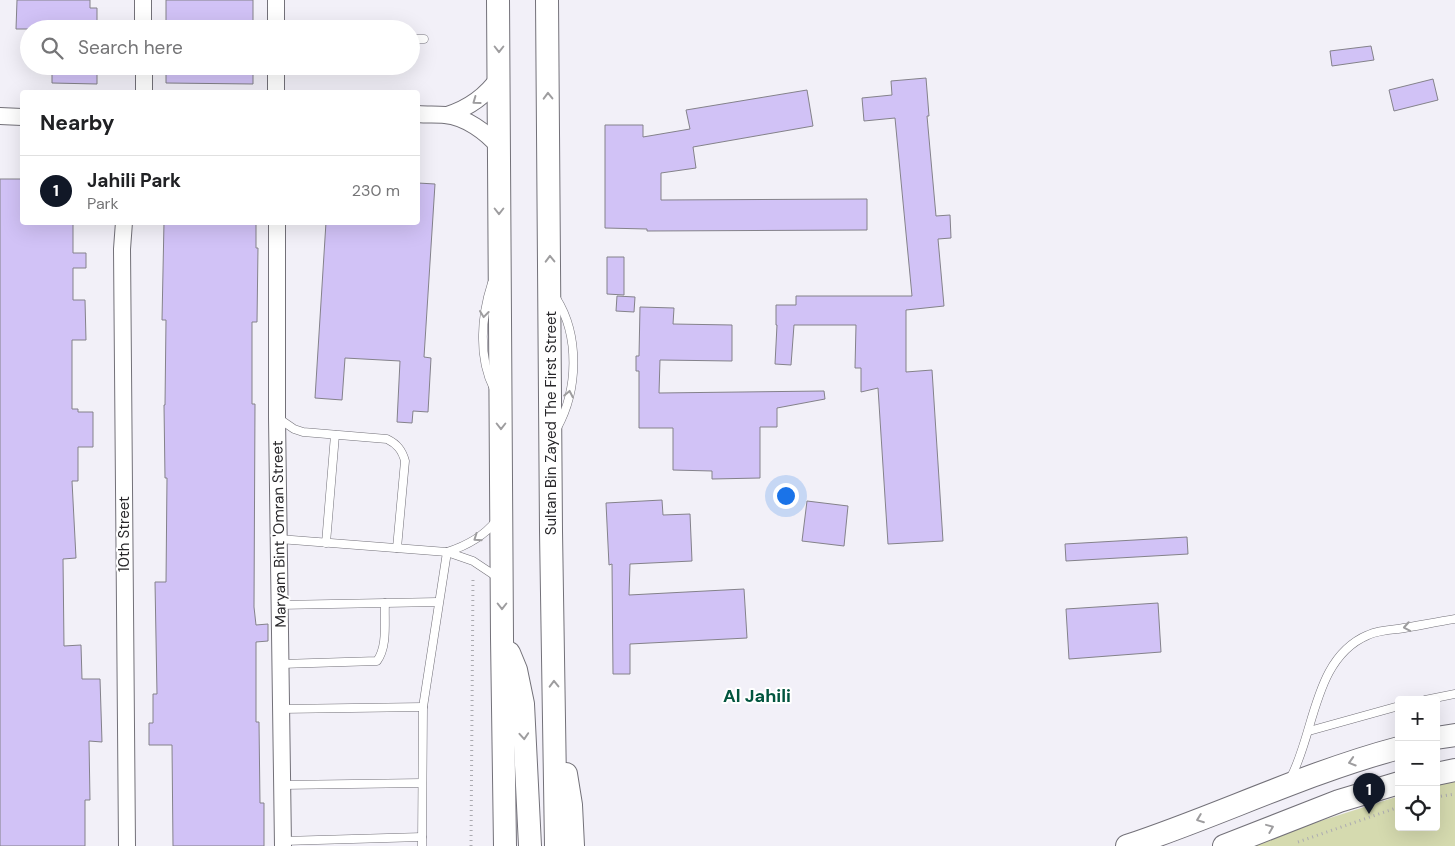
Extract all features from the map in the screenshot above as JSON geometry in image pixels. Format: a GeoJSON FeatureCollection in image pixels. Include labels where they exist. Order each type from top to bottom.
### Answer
{"type":"FeatureCollection","features":[{"type":"Feature","properties":{"kind":"main road"},"geometry":{"type":"LineString","coordinates":[[498,0],[505,846]]}},
{"type":"Feature","properties":{"kind":"main road","name":"Sultan Bin Zayed The First Street"},"geometry":{"type":"LineString","coordinates":[[547,0],[556,846]]}},
{"type":"Feature","properties":{"kind":"main road"},"geometry":{"type":"LineString","coordinates":[[502,638],[516,670],[523,704],[530,846]]}},
{"type":"Feature","properties":{"kind":"main road"},"geometry":{"type":"LineString","coordinates":[[554,732],[568,786],[573,846]]}},
{"type":"Feature","properties":{"kind":"main road"},"geometry":{"type":"LineString","coordinates":[[1440,737],[1455,735]]}},
{"type":"Feature","properties":{"kind":"main road"},"geometry":{"type":"LineString","coordinates":[[1127,846],[1335,767],[1395,749]]}},
{"type":"Feature","properties":{"kind":"main road"},"geometry":{"type":"LineString","coordinates":[[1440,773],[1455,770]]}},
{"type":"Feature","properties":{"kind":"main road"},"geometry":{"type":"LineString","coordinates":[[1224,846],[1339,802],[1395,784]]}},
{"type":"Feature","properties":{"kind":"street"},"geometry":{"type":"LineString","coordinates":[[143,0],[143,20]]}},
{"type":"Feature","properties":{"kind":"street"},"geometry":{"type":"LineString","coordinates":[[276,0],[276,20]]}},
{"type":"Feature","properties":{"kind":"street"},"geometry":{"type":"LineString","coordinates":[[144,75],[144,90]]}},
{"type":"Feature","properties":{"kind":"street"},"geometry":{"type":"LineString","coordinates":[[276,75],[276,90]]}},
{"type":"Feature","properties":{"kind":"street"},"geometry":{"type":"LineString","coordinates":[[447,115],[468,107],[477,101],[493,86],[499,77]]}},
{"type":"Feature","properties":{"kind":"street"},"geometry":{"type":"LineString","coordinates":[[420,114],[447,115],[476,126],[499,147]]}},
{"type":"Feature","properties":{"kind":"street"},"geometry":{"type":"LineString","coordinates":[[0,116],[20,117]]}},
{"type":"Feature","properties":{"kind":"street","name":"10th Street"},"geometry":{"type":"LineString","coordinates":[[124,225],[122,249],[127,846]]}},
{"type":"Feature","properties":{"kind":"street","name":"Maryam Bint 'Omran Street"},"geometry":{"type":"LineString","coordinates":[[277,225],[277,418],[283,843]]}},
{"type":"Feature","properties":{"kind":"lane"},"geometry":{"type":"LineString","coordinates":[[277,418],[303,432],[387,439],[395,442],[400,448],[405,461],[397,548]]}},
{"type":"Feature","properties":{"kind":"lane"},"geometry":{"type":"LineString","coordinates":[[326,543],[335,435]]}},
{"type":"Feature","properties":{"kind":"lane"},"geometry":{"type":"LineString","coordinates":[[447,552],[460,548],[478,538],[493,524],[501,513]]}},
{"type":"Feature","properties":{"kind":"lane"},"geometry":{"type":"LineString","coordinates":[[279,539],[447,552],[473,561],[502,581]]}},
{"type":"Feature","properties":{"kind":"lane"},"geometry":{"type":"LineString","coordinates":[[422,846],[423,707],[447,552]]}},
{"type":"Feature","properties":{"kind":"lane"},"geometry":{"type":"LineString","coordinates":[[280,605],[438,602]]}},
{"type":"Feature","properties":{"kind":"lane"},"geometry":{"type":"LineString","coordinates":[[281,664],[377,661],[382,655],[384,648],[384,603]]}},
{"type":"Feature","properties":{"kind":"lane"},"geometry":{"type":"LineString","coordinates":[[1287,785],[1301,756],[1324,680],[1342,654],[1354,643],[1368,635],[1455,619]]}},
{"type":"Feature","properties":{"kind":"lane"},"geometry":{"type":"LineString","coordinates":[[1440,697],[1455,694]]}},
{"type":"Feature","properties":{"kind":"lane"},"geometry":{"type":"LineString","coordinates":[[281,709],[423,707]]}},
{"type":"Feature","properties":{"kind":"lane"},"geometry":{"type":"LineString","coordinates":[[1309,731],[1395,707]]}},
{"type":"Feature","properties":{"kind":"lane"},"geometry":{"type":"LineString","coordinates":[[282,786],[422,783]]}},
{"type":"Feature","properties":{"kind":"lane"},"geometry":{"type":"LineString","coordinates":[[283,843],[422,837]]}},
{"type":"Feature","properties":{"kind":"path"},"geometry":{"type":"LineString","coordinates":[[470,846],[473,561]]}},
{"type":"Feature","properties":{"kind":"path"},"geometry":{"type":"LineString","coordinates":[[1440,796],[1455,794]]}},
{"type":"Feature","properties":{"kind":"path"},"geometry":{"type":"LineString","coordinates":[[1291,844],[1395,808]]}},
{"type":"Feature","properties":{"kind":"green space"},"geometry":{"type":"Polygon","coordinates":[[[1455,781],[1455,846],[1252,846],[1314,823],[1395,797],[1395,831],[1440,831],[1440,784],[1455,781]]]}},
{"type":"Feature","properties":{"kind":"building"},"geometry":{"type":"Polygon","coordinates":[[[17,0],[90,0],[90,8],[97,8],[97,20],[20,20],[20,29],[16,29],[17,0]]]}},
{"type":"Feature","properties":{"kind":"building"},"geometry":{"type":"Polygon","coordinates":[[[166,0],[253,0],[253,20],[166,20],[166,0]]]}},
{"type":"Feature","properties":{"kind":"building"},"geometry":{"type":"Polygon","coordinates":[[[1371,46],[1374,60],[1332,66],[1330,51],[1371,46]]]}},
{"type":"Feature","properties":{"kind":"building"},"geometry":{"type":"Polygon","coordinates":[[[52,75],[97,75],[97,84],[52,83],[52,75]]]}},
{"type":"Feature","properties":{"kind":"building"},"geometry":{"type":"Polygon","coordinates":[[[166,75],[253,75],[253,84],[166,83],[166,75]]]}},
{"type":"Feature","properties":{"kind":"building"},"geometry":{"type":"Polygon","coordinates":[[[926,78],[929,116],[927,116],[936,216],[950,215],[951,238],[938,239],[944,306],[906,310],[906,372],[932,370],[943,541],[888,544],[878,388],[861,392],[861,368],[855,368],[856,325],[794,325],[791,365],[775,364],[776,305],[796,305],[796,296],[912,296],[895,118],[864,121],[862,98],[892,95],[891,81],[926,78]]]}},
{"type":"Feature","properties":{"kind":"building"},"geometry":{"type":"Polygon","coordinates":[[[1433,79],[1438,100],[1394,111],[1389,90],[1433,79]]]}},
{"type":"Feature","properties":{"kind":"building"},"geometry":{"type":"Polygon","coordinates":[[[807,90],[813,126],[693,147],[696,168],[661,173],[661,200],[867,199],[867,230],[647,231],[647,229],[605,228],[605,125],[643,125],[643,137],[690,129],[686,110],[807,90]]]}},
{"type":"Feature","properties":{"kind":"building"},"geometry":{"type":"Polygon","coordinates":[[[0,179],[20,179],[20,225],[73,225],[73,253],[86,253],[86,268],[73,268],[73,300],[85,300],[86,340],[72,340],[72,409],[78,409],[78,412],[93,412],[93,447],[78,447],[78,481],[72,481],[76,558],[63,559],[64,646],[81,645],[82,679],[100,679],[102,742],[89,741],[90,800],[85,800],[85,846],[0,846],[0,179]]]}},
{"type":"Feature","properties":{"kind":"building"},"geometry":{"type":"Polygon","coordinates":[[[420,183],[435,184],[424,357],[431,358],[428,412],[413,411],[412,423],[397,422],[400,361],[345,358],[342,400],[315,398],[326,225],[420,225],[420,183]]]}},
{"type":"Feature","properties":{"kind":"building"},"geometry":{"type":"Polygon","coordinates":[[[164,225],[256,225],[256,248],[258,248],[257,322],[252,322],[252,404],[255,404],[254,607],[256,625],[268,624],[268,641],[256,642],[256,722],[259,722],[260,803],[264,803],[264,846],[173,846],[172,745],[149,745],[149,723],[153,723],[153,694],[157,694],[155,582],[166,582],[167,478],[165,478],[164,405],[166,320],[162,320],[164,225]]]}},
{"type":"Feature","properties":{"kind":"building"},"geometry":{"type":"Polygon","coordinates":[[[607,257],[624,257],[624,295],[607,294],[607,257]]]}},
{"type":"Feature","properties":{"kind":"building"},"geometry":{"type":"Polygon","coordinates":[[[617,296],[635,297],[634,312],[616,311],[617,296]]]}},
{"type":"Feature","properties":{"kind":"building"},"geometry":{"type":"Polygon","coordinates":[[[640,307],[674,308],[673,324],[732,325],[732,361],[660,360],[659,393],[824,391],[825,399],[777,408],[777,427],[760,427],[760,478],[712,479],[712,471],[673,470],[673,428],[639,428],[639,371],[636,371],[636,356],[639,356],[640,307]]]}},
{"type":"Feature","properties":{"kind":"building"},"geometry":{"type":"Polygon","coordinates":[[[662,500],[663,515],[690,514],[692,561],[630,564],[629,595],[744,589],[747,638],[630,644],[630,674],[613,674],[612,564],[609,565],[606,503],[662,500]]]}},
{"type":"Feature","properties":{"kind":"building"},"geometry":{"type":"Polygon","coordinates":[[[807,501],[848,506],[844,546],[802,541],[807,501]]]}},
{"type":"Feature","properties":{"kind":"building"},"geometry":{"type":"Polygon","coordinates":[[[1187,537],[1188,554],[1066,561],[1065,544],[1187,537]]]}},
{"type":"Feature","properties":{"kind":"building"},"geometry":{"type":"Polygon","coordinates":[[[1158,603],[1161,652],[1069,659],[1066,609],[1158,603]]]}},
{"type":"Feature","properties":{"kind":"place","name":"Jahili Park"},"geometry":{"type":"Point","coordinates":[1369,814]}},
{"type":"Feature","properties":{"kind":"district","name":"Al Jahili"},"geometry":{"type":"Point","coordinates":[757,696]}}]}
